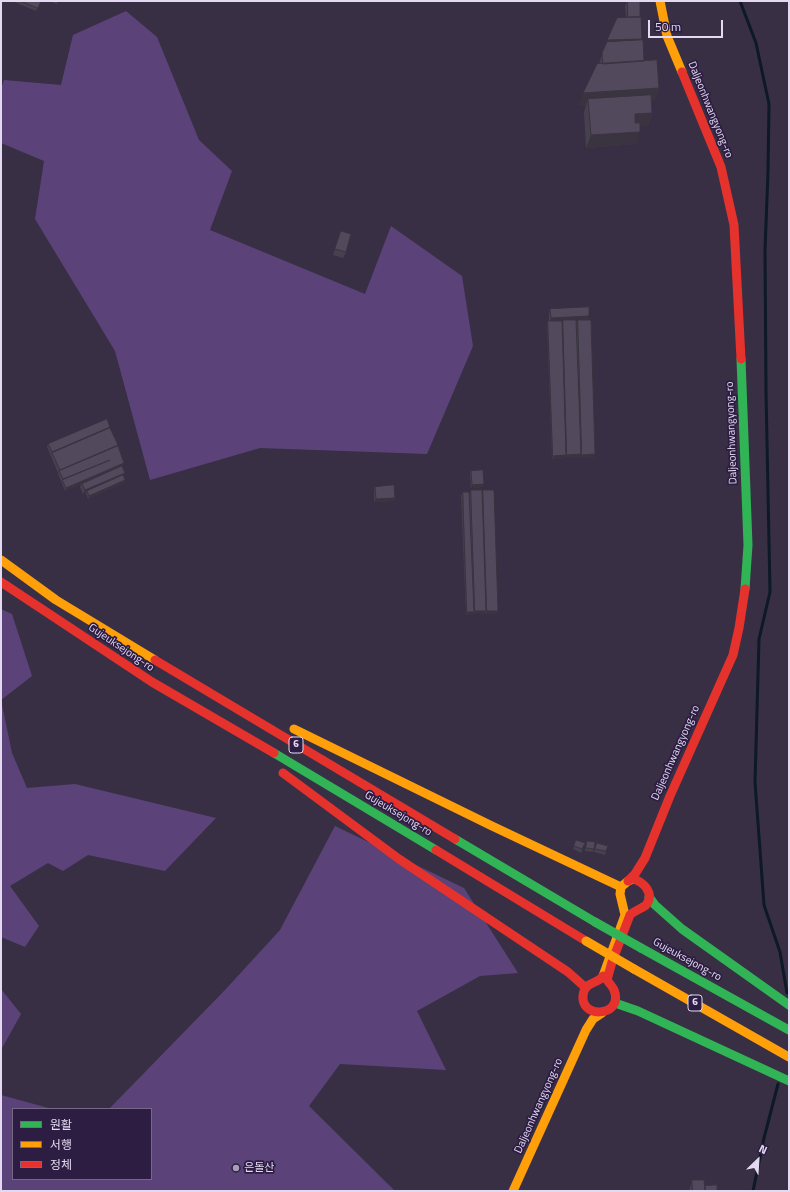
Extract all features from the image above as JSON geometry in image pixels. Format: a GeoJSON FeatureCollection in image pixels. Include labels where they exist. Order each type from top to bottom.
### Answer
{"type":"FeatureCollection","features":[{"type":"Feature","properties":{"kind":"main road","name":"Daljeonhwangyong-ro"},"geometry":{"type":"LineString","coordinates":[[645,858],[670,796],[733,654],[745,591],[748,545],[739,304],[734,225],[721,167],[668,36],[660,1]]}},
{"type":"Feature","properties":{"kind":"main road","name":"Gujeuksejong-ro"},"geometry":{"type":"LineString","coordinates":[[1,560],[56,600],[247,716],[595,922],[763,1014],[789,1030]]}},
{"type":"Feature","properties":{"kind":"main road","name":"Gujeuksejong-ro"},"geometry":{"type":"LineString","coordinates":[[1,582],[152,682],[318,779],[586,941],[789,1057]]}},
{"type":"Feature","properties":{"kind":"main road"},"geometry":{"type":"LineString","coordinates":[[56,600],[130,636],[252,707]]}},
{"type":"Feature","properties":{"kind":"main road"},"geometry":{"type":"LineString","coordinates":[[103,650],[174,705]]}},
{"type":"Feature","properties":{"kind":"main road"},"geometry":{"type":"LineString","coordinates":[[286,725],[492,826],[624,884]]}},
{"type":"Feature","properties":{"kind":"main road"},"geometry":{"type":"LineString","coordinates":[[277,769],[399,859],[562,968],[586,988],[594,981],[599,981],[602,978],[625,915],[620,894],[624,884],[635,874],[645,858]]}},
{"type":"Feature","properties":{"kind":"main road"},"geometry":{"type":"LineString","coordinates":[[645,858],[642,876],[647,886],[649,897],[655,905],[682,929],[789,1005]]}},
{"type":"Feature","properties":{"kind":"main road"},"geometry":{"type":"LineString","coordinates":[[624,884],[633,879],[642,881],[647,886]]}},
{"type":"Feature","properties":{"kind":"main road"},"geometry":{"type":"LineString","coordinates":[[649,897],[645,906],[635,910],[630,915],[612,962],[607,980],[616,995],[615,1003],[638,1011],[789,1081]]}},
{"type":"Feature","properties":{"kind":"main road","name":"Daljeonhwangyong-ro"},"geometry":{"type":"LineString","coordinates":[[586,988],[583,998],[588,1016],[586,1030]]}},
{"type":"Feature","properties":{"kind":"main road","name":"Daljeonhwangyong-ro"},"geometry":{"type":"LineString","coordinates":[[513,1191],[586,1030],[593,1019],[611,1009],[615,1003]]}},
{"type":"Feature","properties":{"kind":"main road"},"geometry":{"type":"LineString","coordinates":[[585,1005],[590,1010],[597,1013],[602,1013]]}},
{"type":"Feature","properties":{"kind":"shaded area"},"geometry":{"type":"Polygon","coordinates":[[[126,11],[157,37],[199,140],[232,171],[210,230],[365,294],[391,226],[462,276],[473,346],[427,454],[260,448],[150,480],[115,351],[35,219],[44,161],[1,143],[1,89],[4,80],[61,85],[73,35],[126,11]]]}},
{"type":"Feature","properties":{"kind":"shaded area"},"geometry":{"type":"Polygon","coordinates":[[[1,609],[12,614],[32,676],[1,700],[1,609]]]}},
{"type":"Feature","properties":{"kind":"shaded area"},"geometry":{"type":"Polygon","coordinates":[[[1,700],[12,753],[27,788],[75,784],[216,818],[165,871],[88,855],[63,871],[48,863],[10,886],[39,926],[25,947],[1,937],[1,700]]]}},
{"type":"Feature","properties":{"kind":"shaded area"},"geometry":{"type":"Polygon","coordinates":[[[335,826],[464,888],[518,973],[480,976],[417,1011],[446,1070],[340,1064],[309,1106],[395,1191],[1,1191],[1,1095],[48,1108],[12,1108],[12,1180],[152,1180],[152,1108],[110,1108],[225,990],[280,930],[335,826]]]}},
{"type":"Feature","properties":{"kind":"shaded area"},"geometry":{"type":"Polygon","coordinates":[[[1,989],[21,1014],[1,1050],[1,989]]]}},
{"type":"Feature","properties":{"kind":"building"},"geometry":{"type":"Polygon","coordinates":[[[21,1],[41,1],[38,8],[21,1]]]}},
{"type":"Feature","properties":{"kind":"building"},"geometry":{"type":"Polygon","coordinates":[[[628,1],[640,1],[640,17],[628,17],[628,1]]]}},
{"type":"Feature","properties":{"kind":"building"},"geometry":{"type":"Polygon","coordinates":[[[641,17],[642,39],[607,40],[617,18],[641,17]]]}},
{"type":"Feature","properties":{"kind":"building"},"geometry":{"type":"Polygon","coordinates":[[[643,40],[644,61],[603,64],[602,53],[607,42],[643,40]]]}},
{"type":"Feature","properties":{"kind":"building"},"geometry":{"type":"Polygon","coordinates":[[[657,60],[659,88],[583,93],[597,64],[657,60]]]}},
{"type":"Feature","properties":{"kind":"building"},"geometry":{"type":"Polygon","coordinates":[[[651,95],[652,113],[635,114],[635,123],[640,123],[640,132],[591,135],[588,99],[651,95]]]}},
{"type":"Feature","properties":{"kind":"building"},"geometry":{"type":"Polygon","coordinates":[[[341,231],[351,234],[346,252],[335,249],[341,231]]]}},
{"type":"Feature","properties":{"kind":"building"},"geometry":{"type":"Polygon","coordinates":[[[589,307],[589,316],[551,318],[550,309],[589,307]]]}},
{"type":"Feature","properties":{"kind":"building"},"geometry":{"type":"Polygon","coordinates":[[[563,320],[576,320],[581,454],[567,455],[563,320]]]}},
{"type":"Feature","properties":{"kind":"building"},"geometry":{"type":"Polygon","coordinates":[[[578,320],[591,320],[595,454],[582,455],[578,320]]]}},
{"type":"Feature","properties":{"kind":"building"},"geometry":{"type":"Polygon","coordinates":[[[548,321],[562,321],[566,455],[553,456],[548,321]]]}},
{"type":"Feature","properties":{"kind":"building"},"geometry":{"type":"Polygon","coordinates":[[[107,419],[110,427],[52,452],[48,444],[107,419]]]}},
{"type":"Feature","properties":{"kind":"building"},"geometry":{"type":"Polygon","coordinates":[[[110,428],[118,445],[60,470],[52,453],[110,428]]]}},
{"type":"Feature","properties":{"kind":"building"},"geometry":{"type":"Polygon","coordinates":[[[118,446],[124,463],[66,488],[62,480],[110,460],[63,479],[59,471],[118,446]]]}},
{"type":"Feature","properties":{"kind":"building"},"geometry":{"type":"Polygon","coordinates":[[[122,466],[125,473],[85,490],[82,484],[122,466]]]}},
{"type":"Feature","properties":{"kind":"building"},"geometry":{"type":"Polygon","coordinates":[[[483,470],[484,484],[472,485],[471,471],[483,470]]]}},
{"type":"Feature","properties":{"kind":"building"},"geometry":{"type":"Polygon","coordinates":[[[123,475],[125,480],[89,496],[87,491],[123,475]]]}},
{"type":"Feature","properties":{"kind":"building"},"geometry":{"type":"Polygon","coordinates":[[[394,485],[395,498],[376,499],[375,487],[394,485]]]}},
{"type":"Feature","properties":{"kind":"building"},"geometry":{"type":"Polygon","coordinates":[[[471,490],[482,490],[486,611],[475,611],[471,490]]]}},
{"type":"Feature","properties":{"kind":"building"},"geometry":{"type":"Polygon","coordinates":[[[483,490],[494,490],[498,611],[487,611],[483,490]]]}},
{"type":"Feature","properties":{"kind":"building"},"geometry":{"type":"Polygon","coordinates":[[[463,492],[469,492],[474,612],[467,612],[463,492]]]}},
{"type":"Feature","properties":{"kind":"building"},"geometry":{"type":"Polygon","coordinates":[[[576,840],[585,843],[582,849],[574,846],[576,840]]]}},
{"type":"Feature","properties":{"kind":"building"},"geometry":{"type":"Polygon","coordinates":[[[587,841],[595,842],[594,849],[586,848],[587,841]]]}},
{"type":"Feature","properties":{"kind":"building"},"geometry":{"type":"Polygon","coordinates":[[[597,843],[608,846],[606,851],[595,849],[597,843]]]}},
{"type":"Feature","properties":{"kind":"building"},"geometry":{"type":"Polygon","coordinates":[[[692,1180],[704,1180],[705,1191],[693,1191],[692,1180]]]}},
{"type":"Feature","properties":{"kind":"building"},"geometry":{"type":"Polygon","coordinates":[[[717,1185],[717,1191],[706,1191],[705,1186],[717,1185]]]}},
{"type":"Feature","properties":{"kind":"building"},"geometry":{"type":"Polygon","coordinates":[[[619,1190],[619,1191],[606,1191],[619,1190]]]}},
{"type":"Feature","properties":{"kind":"waterway"},"geometry":{"type":"LineString","coordinates":[[740,1],[756,43],[769,104],[765,250],[770,592],[759,639],[755,782],[764,905],[780,952],[787,993]]}},
{"type":"Feature","properties":{"kind":"waterway"},"geometry":{"type":"LineString","coordinates":[[753,1191],[764,1138],[778,1084]]}},
{"type":"Feature","properties":{"kind":"traffic: fast"},"geometry":{"type":"LineString","coordinates":[[741,359],[748,545],[745,589]]}},
{"type":"Feature","properties":{"kind":"traffic: fast"},"geometry":{"type":"LineString","coordinates":[[274,753],[436,850]]}},
{"type":"Feature","properties":{"kind":"traffic: fast"},"geometry":{"type":"LineString","coordinates":[[455,839],[595,922]]}},
{"type":"Feature","properties":{"kind":"traffic: fast"},"geometry":{"type":"LineString","coordinates":[[649,897],[655,905],[682,929],[789,1005]]}},
{"type":"Feature","properties":{"kind":"traffic: fast"},"geometry":{"type":"LineString","coordinates":[[595,922],[641,948]]}},
{"type":"Feature","properties":{"kind":"traffic: fast"},"geometry":{"type":"LineString","coordinates":[[641,948],[789,1030]]}},
{"type":"Feature","properties":{"kind":"traffic: fast"},"geometry":{"type":"LineString","coordinates":[[615,1003],[638,1011],[789,1081]]}},
{"type":"Feature","properties":{"kind":"traffic: slow"},"geometry":{"type":"LineString","coordinates":[[660,1],[667,36],[682,72]]}},
{"type":"Feature","properties":{"kind":"traffic: slow"},"geometry":{"type":"LineString","coordinates":[[1,560],[56,600],[155,660]]}},
{"type":"Feature","properties":{"kind":"traffic: slow"},"geometry":{"type":"LineString","coordinates":[[294,729],[621,887]]}},
{"type":"Feature","properties":{"kind":"traffic: slow"},"geometry":{"type":"LineString","coordinates":[[603,976],[625,915],[620,894],[621,887],[633,879]]}},
{"type":"Feature","properties":{"kind":"traffic: slow"},"geometry":{"type":"LineString","coordinates":[[586,941],[634,969]]}},
{"type":"Feature","properties":{"kind":"traffic: slow"},"geometry":{"type":"LineString","coordinates":[[634,969],[789,1057]]}},
{"type":"Feature","properties":{"kind":"traffic: slow"},"geometry":{"type":"LineString","coordinates":[[513,1191],[586,1030],[593,1019],[602,1013]]}},
{"type":"Feature","properties":{"kind":"traffic: jam"},"geometry":{"type":"LineString","coordinates":[[682,72],[721,167],[734,225],[741,359]]}},
{"type":"Feature","properties":{"kind":"traffic: jam"},"geometry":{"type":"LineString","coordinates":[[1,582],[152,682],[274,753]]}},
{"type":"Feature","properties":{"kind":"traffic: jam"},"geometry":{"type":"LineString","coordinates":[[628,881],[635,874],[645,858],[670,796],[733,655],[745,589]]}},
{"type":"Feature","properties":{"kind":"traffic: jam"},"geometry":{"type":"LineString","coordinates":[[155,660],[455,839]]}},
{"type":"Feature","properties":{"kind":"traffic: jam"},"geometry":{"type":"LineString","coordinates":[[283,773],[399,859],[568,972],[586,988]]}},
{"type":"Feature","properties":{"kind":"traffic: jam"},"geometry":{"type":"LineString","coordinates":[[436,850],[586,941]]}},
{"type":"Feature","properties":{"kind":"traffic: jam"},"geometry":{"type":"LineString","coordinates":[[603,976],[588,986],[584,991],[583,1000],[586,1007],[592,1011],[600,1012],[613,1006],[616,999],[614,990],[607,980],[612,962],[630,915],[645,906],[648,901],[649,893],[647,889],[641,883],[633,879]]}},
{"type":"Feature","properties":{"kind":"place","name":"은돌산"},"geometry":{"type":"Point","coordinates":[236,1168]}}]}
